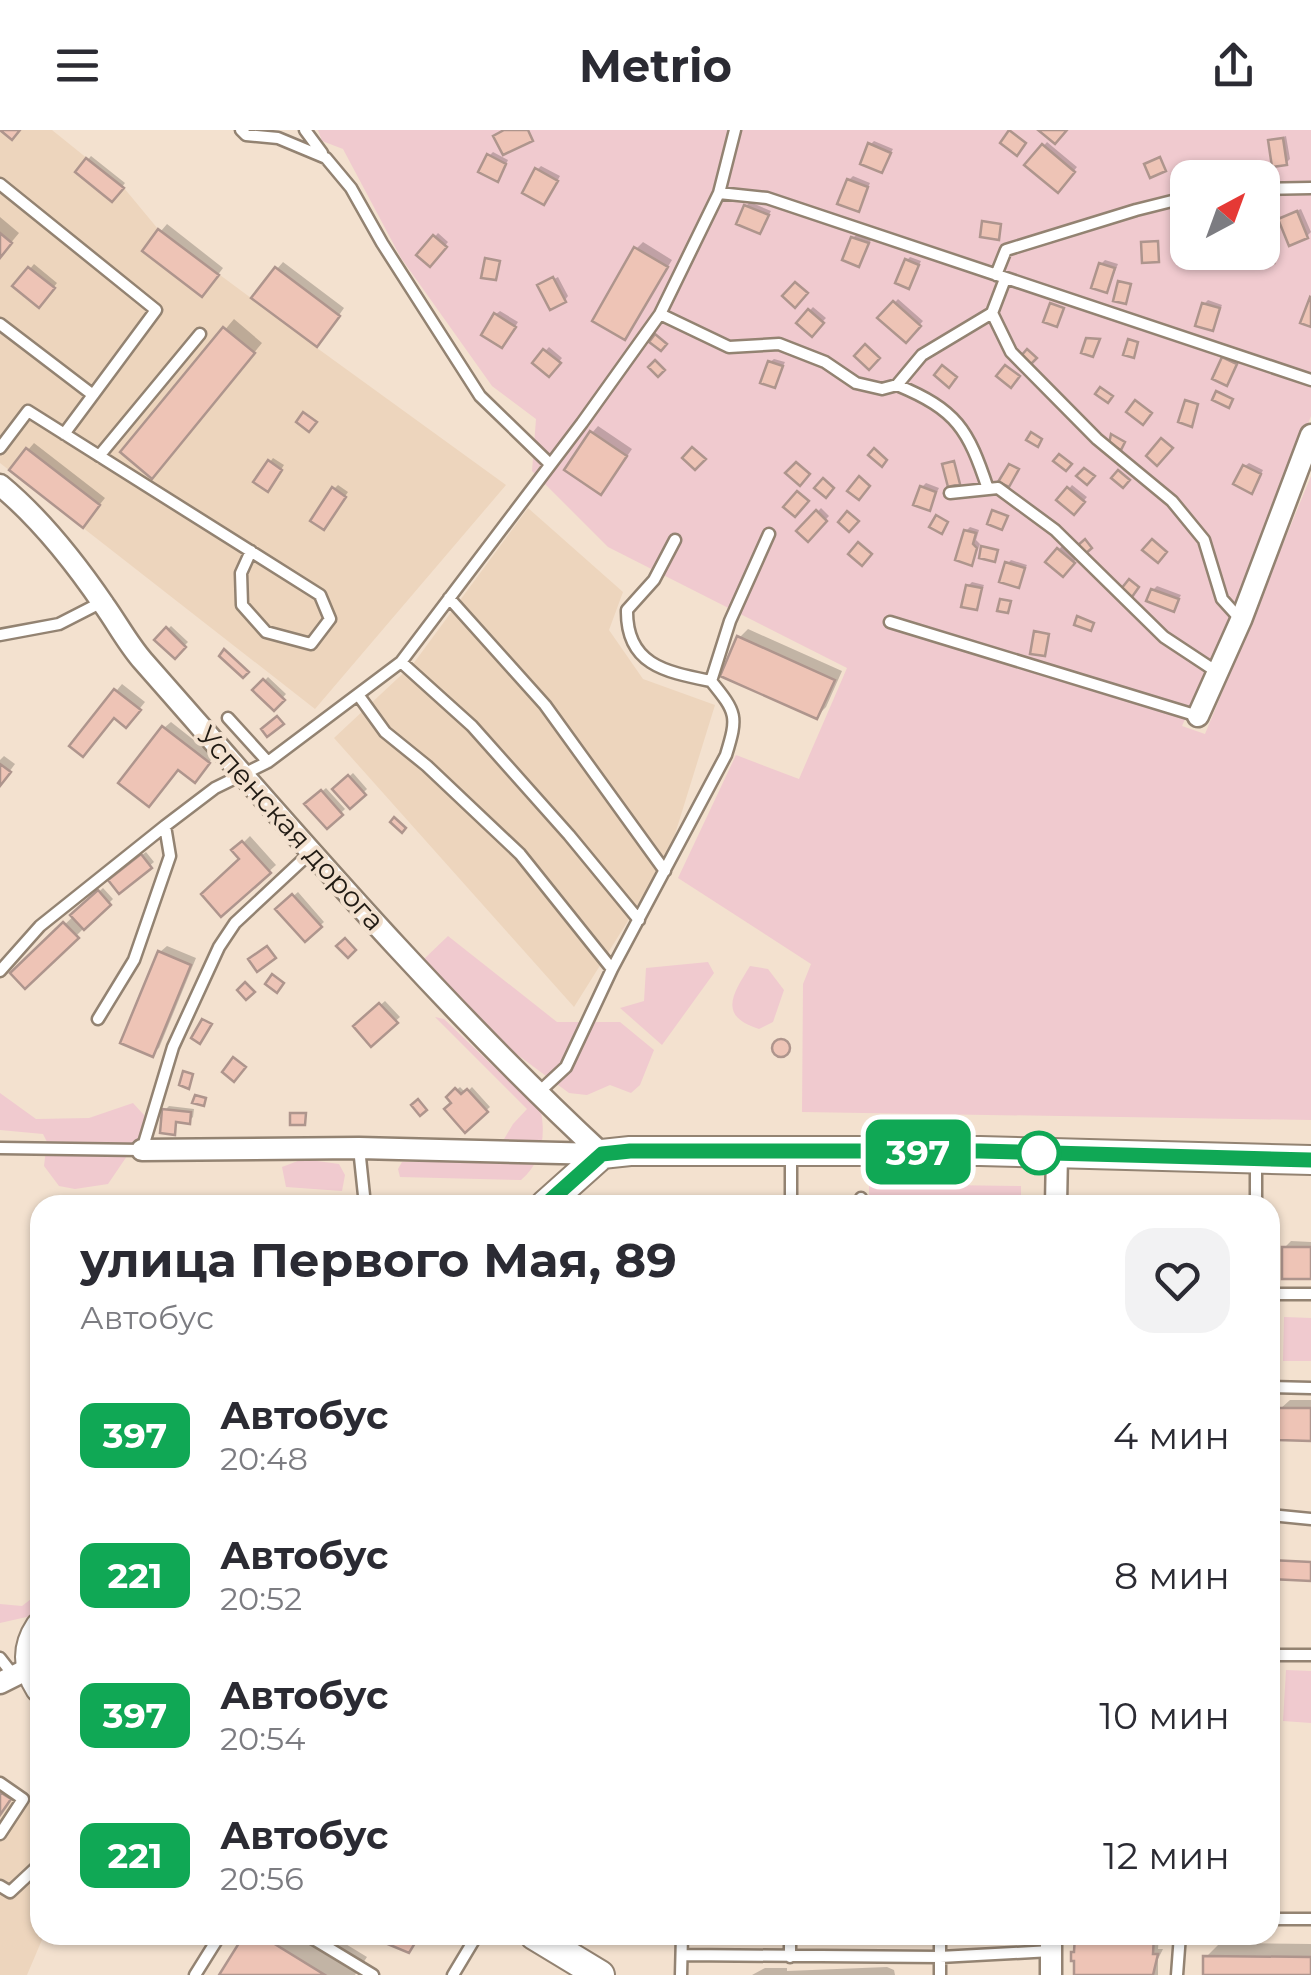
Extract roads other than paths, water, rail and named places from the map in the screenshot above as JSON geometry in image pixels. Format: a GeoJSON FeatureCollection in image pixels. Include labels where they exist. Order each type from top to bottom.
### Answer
{"type":"FeatureCollection","features":[{"type":"Feature","properties":{"kind":"street"},"geometry":{"type":"LineString","coordinates":[[1198,716],[1241,620],[1311,435]]}},
{"type":"Feature","properties":{"kind":"street","name":"Успенская дорога"},"geometry":{"type":"LineString","coordinates":[[0,485],[27,507],[102,602],[137,654],[310,853],[537,1094],[602,1154]]}},
{"type":"Feature","properties":{"kind":"street"},"geometry":{"type":"LineString","coordinates":[[142,1150],[359,1148],[1311,1160]]}},
{"type":"Feature","properties":{"kind":"street"},"geometry":{"type":"LineString","coordinates":[[556,1195],[602,1154]]}},
{"type":"Feature","properties":{"kind":"street"},"geometry":{"type":"LineString","coordinates":[[1056,1195],[1057,1154]]}},
{"type":"Feature","properties":{"kind":"street"},"geometry":{"type":"LineString","coordinates":[[21,1679],[30,1652]]}},
{"type":"Feature","properties":{"kind":"street"},"geometry":{"type":"LineString","coordinates":[[550,1945],[600,1975]]}},
{"type":"Feature","properties":{"kind":"street"},"geometry":{"type":"LineString","coordinates":[[1051,1945],[1051,1975]]}},
{"type":"Feature","properties":{"kind":"lane"},"geometry":{"type":"LineString","coordinates":[[240,130],[246,134],[266,133],[326,158]]}},
{"type":"Feature","properties":{"kind":"lane"},"geometry":{"type":"LineString","coordinates":[[304,130],[351,188],[382,244],[480,396],[550,464]]}},
{"type":"Feature","properties":{"kind":"lane"},"geometry":{"type":"LineString","coordinates":[[0,971],[40,926],[165,826],[215,788],[268,762],[401,662],[660,314],[719,193],[735,130]]}},
{"type":"Feature","properties":{"kind":"lane"},"geometry":{"type":"LineString","coordinates":[[0,184],[156,310],[64,434]]}},
{"type":"Feature","properties":{"kind":"lane"},"geometry":{"type":"LineString","coordinates":[[1280,189],[1311,188]]}},
{"type":"Feature","properties":{"kind":"lane"},"geometry":{"type":"LineString","coordinates":[[719,193],[767,198],[1311,380]]}},
{"type":"Feature","properties":{"kind":"lane"},"geometry":{"type":"LineString","coordinates":[[1170,202],[1006,250],[992,313],[1011,352],[1098,439],[1183,514],[1204,540],[1222,599],[1241,620]]}},
{"type":"Feature","properties":{"kind":"lane"},"geometry":{"type":"LineString","coordinates":[[660,314],[728,346],[779,344],[825,362],[856,383],[882,389],[897,385],[922,356],[992,313]]}},
{"type":"Feature","properties":{"kind":"lane"},"geometry":{"type":"LineString","coordinates":[[0,324],[93,395]]}},
{"type":"Feature","properties":{"kind":"lane"},"geometry":{"type":"LineString","coordinates":[[99,456],[200,334]]}},
{"type":"Feature","properties":{"kind":"lane"},"geometry":{"type":"LineString","coordinates":[[897,385],[956,418],[974,446],[988,489]]}},
{"type":"Feature","properties":{"kind":"lane"},"geometry":{"type":"LineString","coordinates":[[0,448],[28,411],[320,595],[330,619],[311,644],[266,632],[242,605],[241,572],[251,552]]}},
{"type":"Feature","properties":{"kind":"lane"},"geometry":{"type":"LineString","coordinates":[[950,494],[998,488],[1055,530],[1164,636],[1217,672]]}},
{"type":"Feature","properties":{"kind":"lane"},"geometry":{"type":"LineString","coordinates":[[711,681],[730,621],[769,534]]}},
{"type":"Feature","properties":{"kind":"lane"},"geometry":{"type":"LineString","coordinates":[[537,1094],[566,1066],[612,969],[726,755],[736,724],[729,704],[711,681],[668,672],[646,660],[627,633],[627,610],[654,580],[675,540]]}},
{"type":"Feature","properties":{"kind":"lane"},"geometry":{"type":"LineString","coordinates":[[449,598],[545,705],[665,871]]}},
{"type":"Feature","properties":{"kind":"lane"},"geometry":{"type":"LineString","coordinates":[[0,635],[59,624],[102,602]]}},
{"type":"Feature","properties":{"kind":"lane"},"geometry":{"type":"LineString","coordinates":[[890,622],[1198,716]]}},
{"type":"Feature","properties":{"kind":"lane"},"geometry":{"type":"LineString","coordinates":[[401,662],[472,726],[638,920]]}},
{"type":"Feature","properties":{"kind":"lane"},"geometry":{"type":"LineString","coordinates":[[359,696],[385,732],[520,854],[612,969]]}},
{"type":"Feature","properties":{"kind":"lane"},"geometry":{"type":"LineString","coordinates":[[228,718],[268,762]]}},
{"type":"Feature","properties":{"kind":"lane"},"geometry":{"type":"LineString","coordinates":[[98,1019],[134,960],[170,856],[165,826]]}},
{"type":"Feature","properties":{"kind":"lane"},"geometry":{"type":"LineString","coordinates":[[0,1148],[142,1150],[173,1047],[219,947],[235,923],[310,853]]}},
{"type":"Feature","properties":{"kind":"lane"},"geometry":{"type":"LineString","coordinates":[[359,1148],[364,1195]]}},
{"type":"Feature","properties":{"kind":"lane"},"geometry":{"type":"LineString","coordinates":[[791,1153],[791,1195]]}},
{"type":"Feature","properties":{"kind":"lane"},"geometry":{"type":"LineString","coordinates":[[1256,1160],[1256,1195]]}},
{"type":"Feature","properties":{"kind":"lane"},"geometry":{"type":"LineString","coordinates":[[1280,1294],[1311,1294]]}},
{"type":"Feature","properties":{"kind":"lane"},"geometry":{"type":"LineString","coordinates":[[1280,1388],[1311,1388]]}},
{"type":"Feature","properties":{"kind":"lane"},"geometry":{"type":"LineString","coordinates":[[1280,1516],[1311,1518]]}},
{"type":"Feature","properties":{"kind":"lane"},"geometry":{"type":"LineString","coordinates":[[1280,1654],[1311,1655]]}},
{"type":"Feature","properties":{"kind":"lane"},"geometry":{"type":"LineString","coordinates":[[0,1658],[21,1679]]}},
{"type":"Feature","properties":{"kind":"lane"},"geometry":{"type":"LineString","coordinates":[[0,1783],[23,1799],[0,1834]]}},
{"type":"Feature","properties":{"kind":"lane"},"geometry":{"type":"LineString","coordinates":[[0,1886],[10,1892],[30,1873]]}},
{"type":"Feature","properties":{"kind":"lane"},"geometry":{"type":"LineString","coordinates":[[1280,1919],[1311,1919]]}},
{"type":"Feature","properties":{"kind":"lane"},"geometry":{"type":"LineString","coordinates":[[195,1975],[214,1945]]}},
{"type":"Feature","properties":{"kind":"lane"},"geometry":{"type":"LineString","coordinates":[[323,1945],[366,1973]]}},
{"type":"Feature","properties":{"kind":"lane"},"geometry":{"type":"LineString","coordinates":[[453,1975],[471,1945]]}},
{"type":"Feature","properties":{"kind":"lane"},"geometry":{"type":"LineString","coordinates":[[681,1975],[682,1945]]}},
{"type":"Feature","properties":{"kind":"lane"},"geometry":{"type":"LineString","coordinates":[[790,1945],[790,1957]]}},
{"type":"Feature","properties":{"kind":"lane"},"geometry":{"type":"LineString","coordinates":[[940,1945],[940,1975]]}},
{"type":"Feature","properties":{"kind":"lane"},"geometry":{"type":"LineString","coordinates":[[682,1955],[940,1957],[1035,1945]]}},
{"type":"Feature","properties":{"kind":"lane"},"geometry":{"type":"LineString","coordinates":[[1177,1975],[1179,1945]]}}]}
